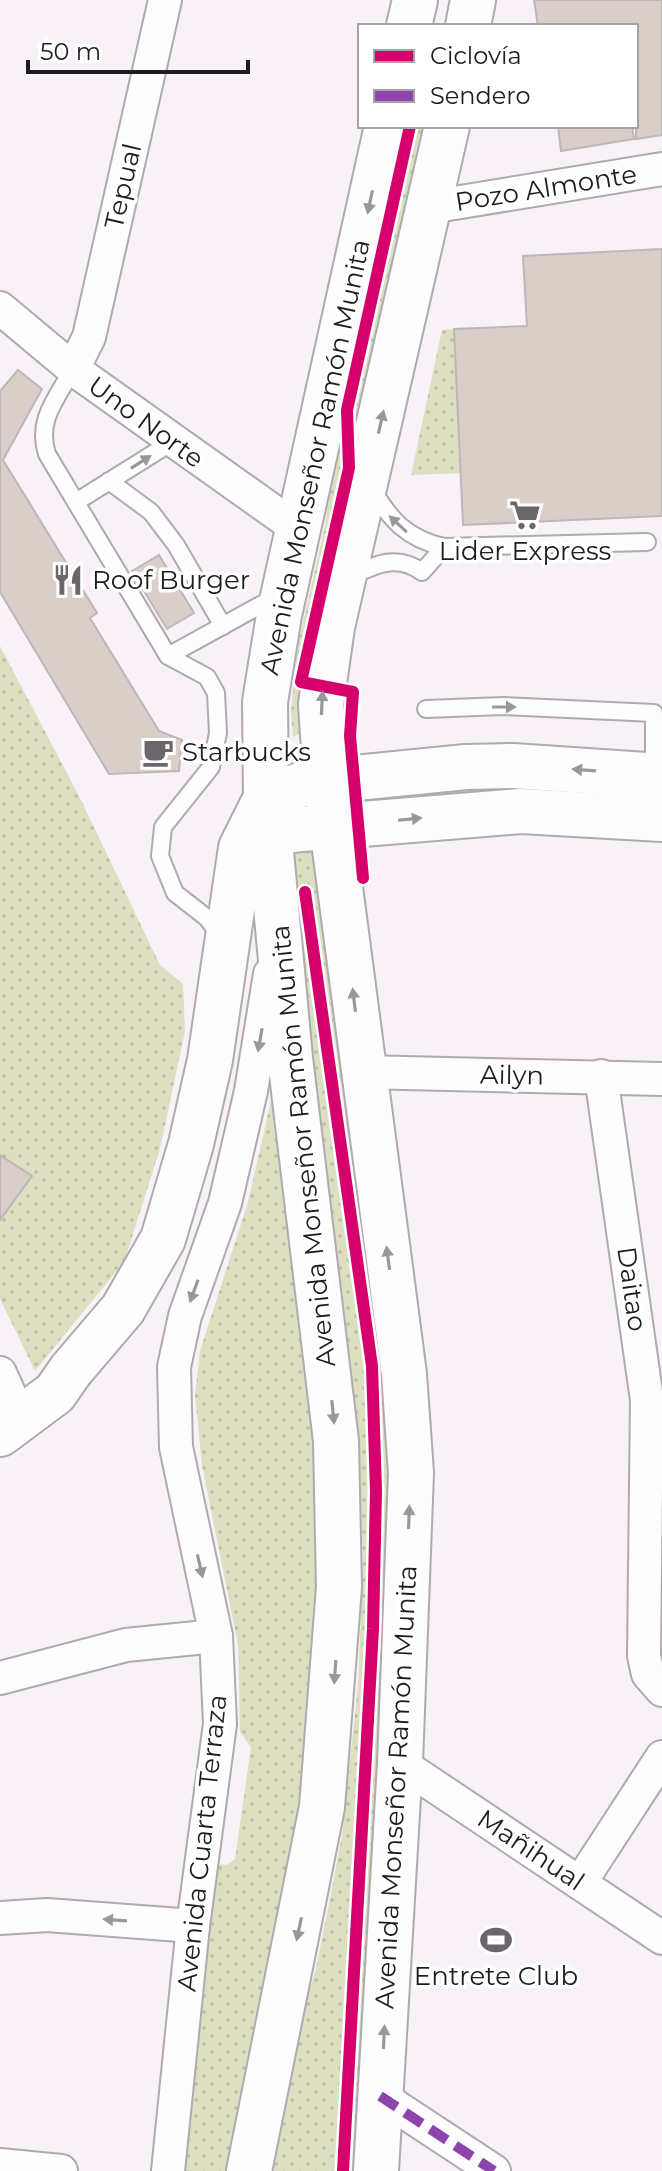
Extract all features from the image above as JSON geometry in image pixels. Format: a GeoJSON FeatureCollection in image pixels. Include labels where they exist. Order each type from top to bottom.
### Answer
{"type":"FeatureCollection","features":[{"type":"Feature","properties":{"kind":"main road"},"geometry":{"type":"LineString","coordinates":[[409,24],[415,0]]}},
{"type":"Feature","properties":{"kind":"main road"},"geometry":{"type":"LineString","coordinates":[[468,24],[473,0]]}},
{"type":"Feature","properties":{"kind":"main road","name":"Avenida Monseñor Ramón Munita"},"geometry":{"type":"LineString","coordinates":[[249,2171],[322,1807],[339,1587],[334,1427],[290,1058],[267,816],[265,702],[283,592],[387,128]]}},
{"type":"Feature","properties":{"kind":"main road","name":"Avenida Monseñor Ramón Munita"},"geometry":{"type":"LineString","coordinates":[[376,2171],[400,1763],[411,1473],[409,1423],[326,781],[321,721],[323,685],[343,579],[368,482],[447,128]]}},
{"type":"Feature","properties":{"kind":"main road"},"geometry":{"type":"LineString","coordinates":[[0,1434],[47,1402],[123,1309],[163,1239],[204,1089],[227,949],[224,890],[250,825],[267,816],[288,788],[326,781],[513,766],[658,775],[639,800],[615,816]]}},
{"type":"Feature","properties":{"kind":"main road"},"geometry":{"type":"LineString","coordinates":[[267,816],[332,827],[500,812],[662,819]]}},
{"type":"Feature","properties":{"kind":"main road"},"geometry":{"type":"LineString","coordinates":[[3,1387],[71,1370]]}},
{"type":"Feature","properties":{"kind":"street","name":"Tepual"},"geometry":{"type":"LineString","coordinates":[[73,369],[89,337],[165,0]]}},
{"type":"Feature","properties":{"kind":"street","name":"Pozo Almonte"},"geometry":{"type":"LineString","coordinates":[[430,207],[662,169]]}},
{"type":"Feature","properties":{"kind":"street","name":"Uno Norte"},"geometry":{"type":"LineString","coordinates":[[0,308],[73,369],[298,529]]}},
{"type":"Feature","properties":{"kind":"street","name":"Avenida Cuarta Terraza"},"geometry":{"type":"LineString","coordinates":[[168,2171],[193,1926],[220,1724],[216,1636],[178,1459],[174,1367],[185,1316],[225,1203],[251,1091],[268,990],[276,907]]}},
{"type":"Feature","properties":{"kind":"street","name":"Ailyn"},"geometry":{"type":"LineString","coordinates":[[363,1072],[662,1079]]}},
{"type":"Feature","properties":{"kind":"street","name":"Daitao"},"geometry":{"type":"LineString","coordinates":[[601,1076],[647,1400],[644,1656],[648,1674],[662,1690]]}},
{"type":"Feature","properties":{"kind":"street"},"geometry":{"type":"LineString","coordinates":[[0,1678],[126,1645],[216,1636]]}},
{"type":"Feature","properties":{"kind":"street"},"geometry":{"type":"LineString","coordinates":[[580,1883],[662,1757]]}},
{"type":"Feature","properties":{"kind":"street","name":"Mañihual"},"geometry":{"type":"LineString","coordinates":[[400,1763],[662,1938]]}},
{"type":"Feature","properties":{"kind":"street"},"geometry":{"type":"LineString","coordinates":[[0,1918],[47,1915],[193,1926]]}},
{"type":"Feature","properties":{"kind":"street"},"geometry":{"type":"LineString","coordinates":[[380,2096],[494,2171]]}},
{"type":"Feature","properties":{"kind":"street"},"geometry":{"type":"LineString","coordinates":[[0,2165],[61,2171]]}},
{"type":"Feature","properties":{"kind":"lane"},"geometry":{"type":"LineString","coordinates":[[73,369],[41,430],[47,454],[168,656],[207,677],[219,704],[216,750],[211,767],[168,818],[160,840],[160,856],[175,893],[224,890]]}},
{"type":"Feature","properties":{"kind":"lane"},"geometry":{"type":"LineString","coordinates":[[76,502],[172,442]]}},
{"type":"Feature","properties":{"kind":"lane"},"geometry":{"type":"LineString","coordinates":[[109,481],[151,512],[176,545],[223,626]]}},
{"type":"Feature","properties":{"kind":"lane"},"geometry":{"type":"LineString","coordinates":[[368,482],[401,529],[414,538],[444,547],[647,542]]}},
{"type":"Feature","properties":{"kind":"lane"},"geometry":{"type":"LineString","coordinates":[[343,579],[386,562],[402,561],[422,572],[444,547]]}},
{"type":"Feature","properties":{"kind":"lane"},"geometry":{"type":"LineString","coordinates":[[168,656],[283,592]]}},
{"type":"Feature","properties":{"kind":"lane"},"geometry":{"type":"LineString","coordinates":[[426,709],[503,706],[654,713],[658,775]]}},
{"type":"Feature","properties":{"kind":"green space"},"geometry":{"type":"Polygon","coordinates":[[[403,128],[433,128],[302,732],[293,737],[291,712],[297,649],[325,526],[334,441],[403,128]]]}},
{"type":"Feature","properties":{"kind":"green space"},"geometry":{"type":"Polygon","coordinates":[[[454,329],[461,473],[411,475],[442,330],[454,329]]]}},
{"type":"Feature","properties":{"kind":"green space"},"geometry":{"type":"Polygon","coordinates":[[[0,646],[81,800],[160,965],[183,984],[185,1031],[160,1149],[124,1262],[35,1371],[0,1299],[0,646]]]}},
{"type":"Feature","properties":{"kind":"green space"},"geometry":{"type":"Polygon","coordinates":[[[574,779],[549,797],[365,804],[366,793],[574,779]]]}},
{"type":"Feature","properties":{"kind":"green space"},"geometry":{"type":"Polygon","coordinates":[[[314,847],[319,856],[395,1477],[358,2171],[270,2171],[297,2025],[315,1973],[342,1835],[358,1685],[363,1564],[359,1436],[340,1275],[335,1260],[289,857],[296,848],[314,847]]]}},
{"type":"Feature","properties":{"kind":"green space"},"geometry":{"type":"Polygon","coordinates":[[[274,1087],[321,1503],[313,1744],[232,2171],[183,2171],[212,1864],[227,1865],[235,1859],[251,1747],[240,1732],[238,1645],[202,1465],[195,1395],[200,1351],[248,1202],[274,1087]]]}},
{"type":"Feature","properties":{"kind":"building"},"geometry":{"type":"Polygon","coordinates":[[[534,0],[662,0],[662,135],[636,139],[638,24],[538,24],[534,0]]]}},
{"type":"Feature","properties":{"kind":"building"},"geometry":{"type":"Polygon","coordinates":[[[558,128],[632,128],[634,139],[561,151],[558,128]]]}},
{"type":"Feature","properties":{"kind":"building"},"geometry":{"type":"Polygon","coordinates":[[[662,249],[662,516],[463,525],[454,329],[527,326],[523,256],[662,249]]]}},
{"type":"Feature","properties":{"kind":"building"},"geometry":{"type":"Polygon","coordinates":[[[18,370],[42,389],[3,460],[97,613],[90,618],[159,731],[182,740],[179,771],[109,774],[0,592],[0,391],[18,370]]]}},
{"type":"Feature","properties":{"kind":"building"},"geometry":{"type":"Polygon","coordinates":[[[159,555],[194,613],[167,629],[132,571],[159,555]]]}},
{"type":"Feature","properties":{"kind":"building"},"geometry":{"type":"Polygon","coordinates":[[[0,1155],[32,1176],[0,1220],[0,1155]]]}},
{"type":"Feature","properties":{"kind":"marked path"},"geometry":{"type":"LineString","coordinates":[[380,2096],[494,2171]]}},
{"type":"Feature","properties":{"kind":"cycle path"},"geometry":{"type":"LineString","coordinates":[[363,878],[350,736],[353,692],[301,682],[349,468],[347,410],[410,128]]}},
{"type":"Feature","properties":{"kind":"cycle path"},"geometry":{"type":"LineString","coordinates":[[305,892],[372,1366],[376,1491],[373,1629],[343,2171]]}},
{"type":"Feature","properties":{"kind":"place","name":"Lider Express"},"geometry":{"type":"Point","coordinates":[525,515]}},
{"type":"Feature","properties":{"kind":"place","name":"Roof Burger"},"geometry":{"type":"Point","coordinates":[68,580]}},
{"type":"Feature","properties":{"kind":"place","name":"Starbucks"},"geometry":{"type":"Point","coordinates":[158,752]}},
{"type":"Feature","properties":{"kind":"place","name":"Entrete Club"},"geometry":{"type":"Point","coordinates":[496,1940]}}]}
